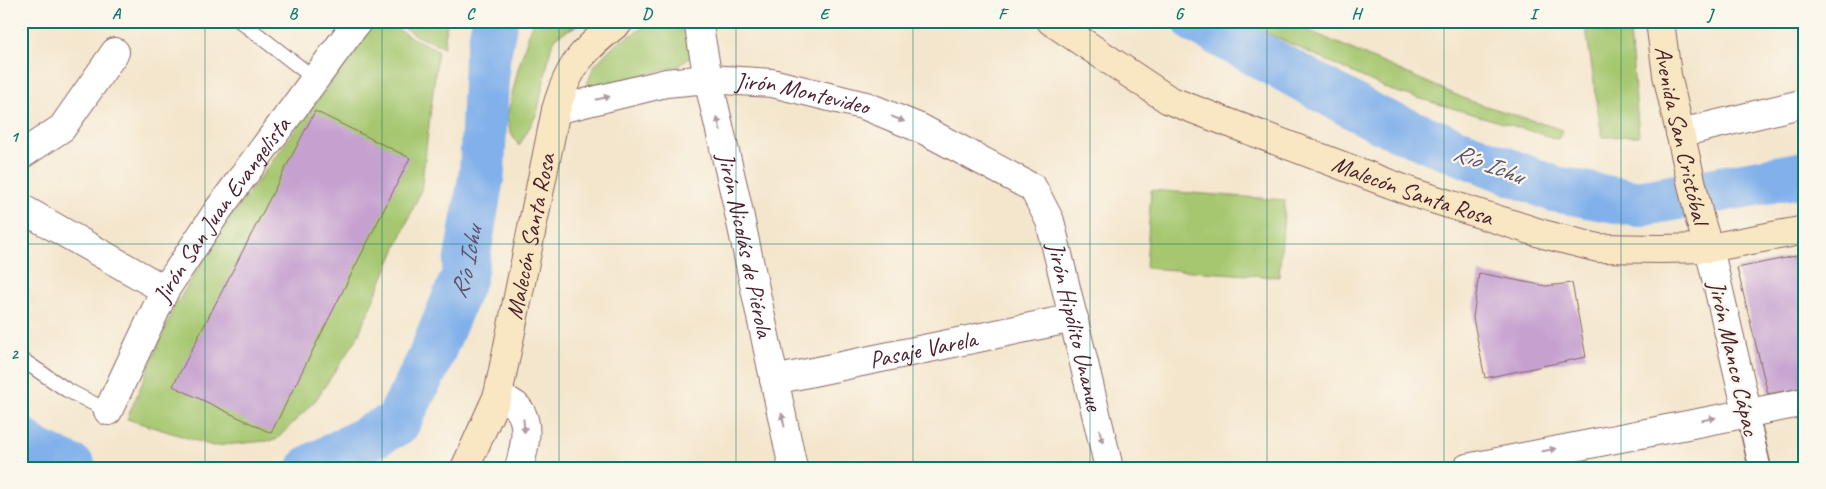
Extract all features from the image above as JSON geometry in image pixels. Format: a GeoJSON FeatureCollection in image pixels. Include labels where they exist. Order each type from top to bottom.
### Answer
{"type":"FeatureCollection","features":[{"type":"Feature","properties":{"kind":"main road","name":"Malecón Santa Rosa"},"geometry":{"type":"LineString","coordinates":[[465,468],[498,395],[556,110],[564,81],[586,49],[620,21]]}},
{"type":"Feature","properties":{"kind":"main road","name":"Malecón Santa Rosa"},"geometry":{"type":"LineString","coordinates":[[1051,21],[1169,100],[1414,193],[1543,234],[1598,248],[1708,248],[1805,230]]}},
{"type":"Feature","properties":{"kind":"main road","name":"Avenida San Cristóbal"},"geometry":{"type":"LineString","coordinates":[[1660,21],[1668,75],[1708,248]]}},
{"type":"Feature","properties":{"kind":"street","name":"Jirón San Juan Evangelista"},"geometry":{"type":"LineString","coordinates":[[108,411],[165,290],[218,210],[358,21]]}},
{"type":"Feature","properties":{"kind":"street","name":"Jirón Nicolás de Piérola"},"geometry":{"type":"LineString","coordinates":[[698,21],[708,79],[736,199],[793,468]]}},
{"type":"Feature","properties":{"kind":"street"},"geometry":{"type":"LineString","coordinates":[[21,155],[62,128],[115,52]]}},
{"type":"Feature","properties":{"kind":"street","name":"Jirón Montevideo"},"geometry":{"type":"LineString","coordinates":[[556,110],[666,83],[708,79],[772,83],[866,106],[922,129],[1033,188]]}},
{"type":"Feature","properties":{"kind":"street"},"geometry":{"type":"LineString","coordinates":[[1682,139],[1805,103]]}},
{"type":"Feature","properties":{"kind":"street","name":"Jirón Hipólito Unanue"},"geometry":{"type":"LineString","coordinates":[[1033,188],[1050,221],[1109,468]]}},
{"type":"Feature","properties":{"kind":"street"},"geometry":{"type":"LineString","coordinates":[[21,208],[165,290]]}},
{"type":"Feature","properties":{"kind":"street","name":"Jirón Manco Cápac"},"geometry":{"type":"LineString","coordinates":[[1708,248],[1760,468]]}},
{"type":"Feature","properties":{"kind":"street","name":"Pasaje Varela"},"geometry":{"type":"LineString","coordinates":[[774,380],[1074,318]]}},
{"type":"Feature","properties":{"kind":"street"},"geometry":{"type":"LineString","coordinates":[[498,395],[517,407],[525,420],[524,447],[519,468]]}},
{"type":"Feature","properties":{"kind":"street"},"geometry":{"type":"LineString","coordinates":[[1467,468],[1805,402]]}},
{"type":"Feature","properties":{"kind":"street"},"geometry":{"type":"LineString","coordinates":[[1747,412],[1805,413]]}},
{"type":"Feature","properties":{"kind":"lane"},"geometry":{"type":"LineString","coordinates":[[240,21],[315,79]]}},
{"type":"Feature","properties":{"kind":"lane"},"geometry":{"type":"LineString","coordinates":[[21,359],[67,390],[108,411]]}},
{"type":"Feature","properties":{"kind":"green space"},"geometry":{"type":"Polygon","coordinates":[[[370,21],[385,21],[412,38],[438,50],[421,190],[356,340],[315,401],[276,440],[213,446],[127,419],[174,308],[220,232],[348,59],[370,21]]]}},
{"type":"Feature","properties":{"kind":"green space"},"geometry":{"type":"Polygon","coordinates":[[[394,21],[447,21],[444,47],[418,37],[394,21]]]}},
{"type":"Feature","properties":{"kind":"green space"},"geometry":{"type":"Polygon","coordinates":[[[533,21],[585,21],[557,36],[551,47],[537,114],[519,146],[510,132],[507,117],[518,69],[533,21]]]}},
{"type":"Feature","properties":{"kind":"green space"},"geometry":{"type":"Polygon","coordinates":[[[654,21],[688,21],[694,54],[679,66],[585,90],[594,66],[612,47],[654,21]]]}},
{"type":"Feature","properties":{"kind":"green space"},"geometry":{"type":"Polygon","coordinates":[[[1241,21],[1287,21],[1470,101],[1563,130],[1558,139],[1390,90],[1241,21]]]}},
{"type":"Feature","properties":{"kind":"green space"},"geometry":{"type":"Polygon","coordinates":[[[1585,21],[1629,21],[1639,136],[1602,137],[1585,21]]]}},
{"type":"Feature","properties":{"kind":"green space"},"geometry":{"type":"Polygon","coordinates":[[[1151,190],[1285,200],[1279,277],[1146,268],[1151,190]]]}},
{"type":"Feature","properties":{"kind":"building"},"geometry":{"type":"Polygon","coordinates":[[[315,111],[410,158],[271,433],[173,386],[315,111]]]}},
{"type":"Feature","properties":{"kind":"building"},"geometry":{"type":"Polygon","coordinates":[[[1805,254],[1805,387],[1768,394],[1737,268],[1805,254]]]}},
{"type":"Feature","properties":{"kind":"building"},"geometry":{"type":"Polygon","coordinates":[[[1479,273],[1546,286],[1572,283],[1586,357],[1485,378],[1473,318],[1479,273]]]}},
{"type":"Feature","properties":{"kind":"waterway","name":"Río Ichu"},"geometry":{"type":"LineString","coordinates":[[310,468],[397,423],[428,363],[464,276],[482,172],[487,60],[495,21]]}},
{"type":"Feature","properties":{"kind":"waterway","name":"Río Ichu"},"geometry":{"type":"LineString","coordinates":[[1196,21],[1381,121],[1554,189],[1639,204],[1805,174]]}},
{"type":"Feature","properties":{"kind":"waterway","name":"Río Ichu"},"geometry":{"type":"LineString","coordinates":[[21,440],[33,450],[73,468]]}}]}
